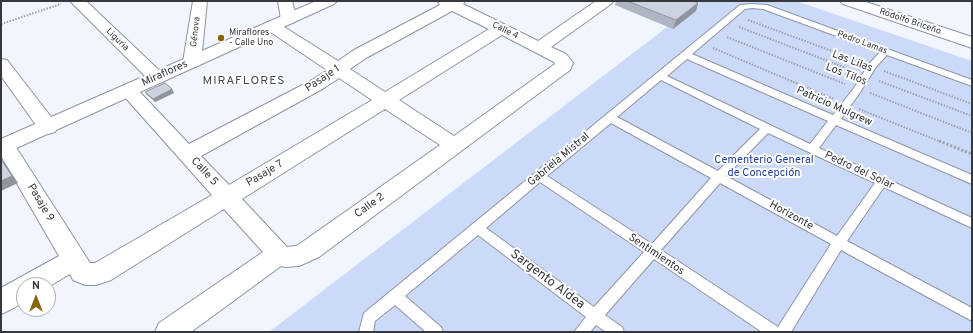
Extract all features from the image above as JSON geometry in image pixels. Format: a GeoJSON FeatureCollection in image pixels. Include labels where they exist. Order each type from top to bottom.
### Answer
{"type":"FeatureCollection","features":[{"type":"Feature","properties":{"kind":"street","name":"Génova"},"geometry":{"type":"LineString","coordinates":[[192,62],[200,1]]}},
{"type":"Feature","properties":{"kind":"street"},"geometry":{"type":"LineString","coordinates":[[285,1],[280,23],[339,69],[454,145]]}},
{"type":"Feature","properties":{"kind":"street","name":"Miraflores"},"geometry":{"type":"LineString","coordinates":[[3,147],[329,1]]}},
{"type":"Feature","properties":{"kind":"street","name":"Rodolfo Briceño"},"geometry":{"type":"LineString","coordinates":[[848,1],[972,43]]}},
{"type":"Feature","properties":{"kind":"street","name":"Liguria"},"geometry":{"type":"LineString","coordinates":[[69,2],[157,78]]}},
{"type":"Feature","properties":{"kind":"street","name":"Calle 4"},"geometry":{"type":"LineString","coordinates":[[451,2],[560,58],[564,63]]}},
{"type":"Feature","properties":{"kind":"street","name":"Pasaje 1"},"geometry":{"type":"LineString","coordinates":[[187,154],[318,84],[360,54],[451,2]]}},
{"type":"Feature","properties":{"kind":"street"},"geometry":{"type":"LineString","coordinates":[[539,48],[598,3]]}},
{"type":"Feature","properties":{"kind":"street","name":"Pasaje 7"},"geometry":{"type":"LineString","coordinates":[[75,259],[85,274],[96,274],[102,272],[501,29]]}},
{"type":"Feature","properties":{"kind":"street","name":"Calle 2"},"geometry":{"type":"LineString","coordinates":[[279,254],[285,257],[293,257],[305,254],[562,68],[564,63]]}},
{"type":"Feature","properties":{"kind":"street"},"geometry":{"type":"LineString","coordinates":[[1,64],[48,127]]}},
{"type":"Feature","properties":{"kind":"street","name":"Calle 5"},"geometry":{"type":"LineString","coordinates":[[129,91],[279,254]]}},
{"type":"Feature","properties":{"kind":"street","name":"Pasaje 9"},"geometry":{"type":"LineString","coordinates":[[3,147],[75,259]]}},
{"type":"Feature","properties":{"kind":"street"},"geometry":{"type":"LineString","coordinates":[[169,332],[279,254]]}},
{"type":"Feature","properties":{"kind":"street"},"geometry":{"type":"LineString","coordinates":[[44,277],[75,259]]}},
{"type":"Feature","properties":{"kind":"street"},"geometry":{"type":"LineString","coordinates":[[1,302],[16,293]]}},
{"type":"Feature","properties":{"kind":"lane","name":"Gabriela Mistral"},"geometry":{"type":"LineString","coordinates":[[366,332],[369,318],[395,296],[743,7],[752,6]]}},
{"type":"Feature","properties":{"kind":"lane","name":"Pedro Lamas"},"geometry":{"type":"LineString","coordinates":[[752,6],[764,7],[972,83]]}},
{"type":"Feature","properties":{"kind":"lane"},"geometry":{"type":"LineString","coordinates":[[812,149],[858,89],[872,66],[885,52]]}},
{"type":"Feature","properties":{"kind":"lane","name":"Patricio Mulgrew"},"geometry":{"type":"LineString","coordinates":[[686,55],[972,180]]}},
{"type":"Feature","properties":{"kind":"lane","name":"Pedro del Solar"},"geometry":{"type":"LineString","coordinates":[[660,76],[766,128],[972,224]]}},
{"type":"Feature","properties":{"kind":"lane","name":"Horizonte"},"geometry":{"type":"LineString","coordinates":[[610,118],[972,315]]}},
{"type":"Feature","properties":{"kind":"lane"},"geometry":{"type":"LineString","coordinates":[[581,332],[719,177],[766,128]]}},
{"type":"Feature","properties":{"kind":"lane","name":"Sentimientos"},"geometry":{"type":"LineString","coordinates":[[539,176],[774,332]]}},
{"type":"Feature","properties":{"kind":"lane"},"geometry":{"type":"LineString","coordinates":[[783,332],[839,242],[882,182]]}},
{"type":"Feature","properties":{"kind":"lane","name":"Sargento Aldea"},"geometry":{"type":"LineString","coordinates":[[477,228],[617,332]]}},
{"type":"Feature","properties":{"kind":"lane"},"geometry":{"type":"LineString","coordinates":[[395,296],[436,332]]}},
{"type":"Feature","properties":{"kind":"path"},"geometry":{"type":"LineString","coordinates":[[1,24],[69,2]]}},
{"type":"Feature","properties":{"kind":"path"},"geometry":{"type":"LineString","coordinates":[[734,15],[972,104]]}},
{"type":"Feature","properties":{"kind":"path","name":"Las Lilas"},"geometry":{"type":"LineString","coordinates":[[725,22],[972,116]]}},
{"type":"Feature","properties":{"kind":"path","name":"Los Tilos"},"geometry":{"type":"LineString","coordinates":[[713,32],[972,133]]}},
{"type":"Feature","properties":{"kind":"green space","name":"Cementerio General de Concepción"},"geometry":{"type":"Polygon","coordinates":[[[701,1],[796,1],[972,61],[972,332],[269,332],[701,1]]]}},
{"type":"Feature","properties":{"kind":"building"},"geometry":{"type":"Polygon","coordinates":[[[627,1],[694,1],[698,3],[676,20],[627,1]]]}},
{"type":"Feature","properties":{"kind":"building"},"geometry":{"type":"Polygon","coordinates":[[[165,83],[172,89],[153,99],[145,92],[165,83]]]}},
{"type":"Feature","properties":{"kind":"building"},"geometry":{"type":"Polygon","coordinates":[[[1,159],[12,176],[1,181],[1,159]]]}},
{"type":"Feature","properties":{"kind":"place","name":"Miraflores - Calle Uno"},"geometry":{"type":"Point","coordinates":[221,38]}},
{"type":"Feature","properties":{"kind":"district","name":"MIRAFLORES"},"geometry":{"type":"Point","coordinates":[244,82]}}]}
